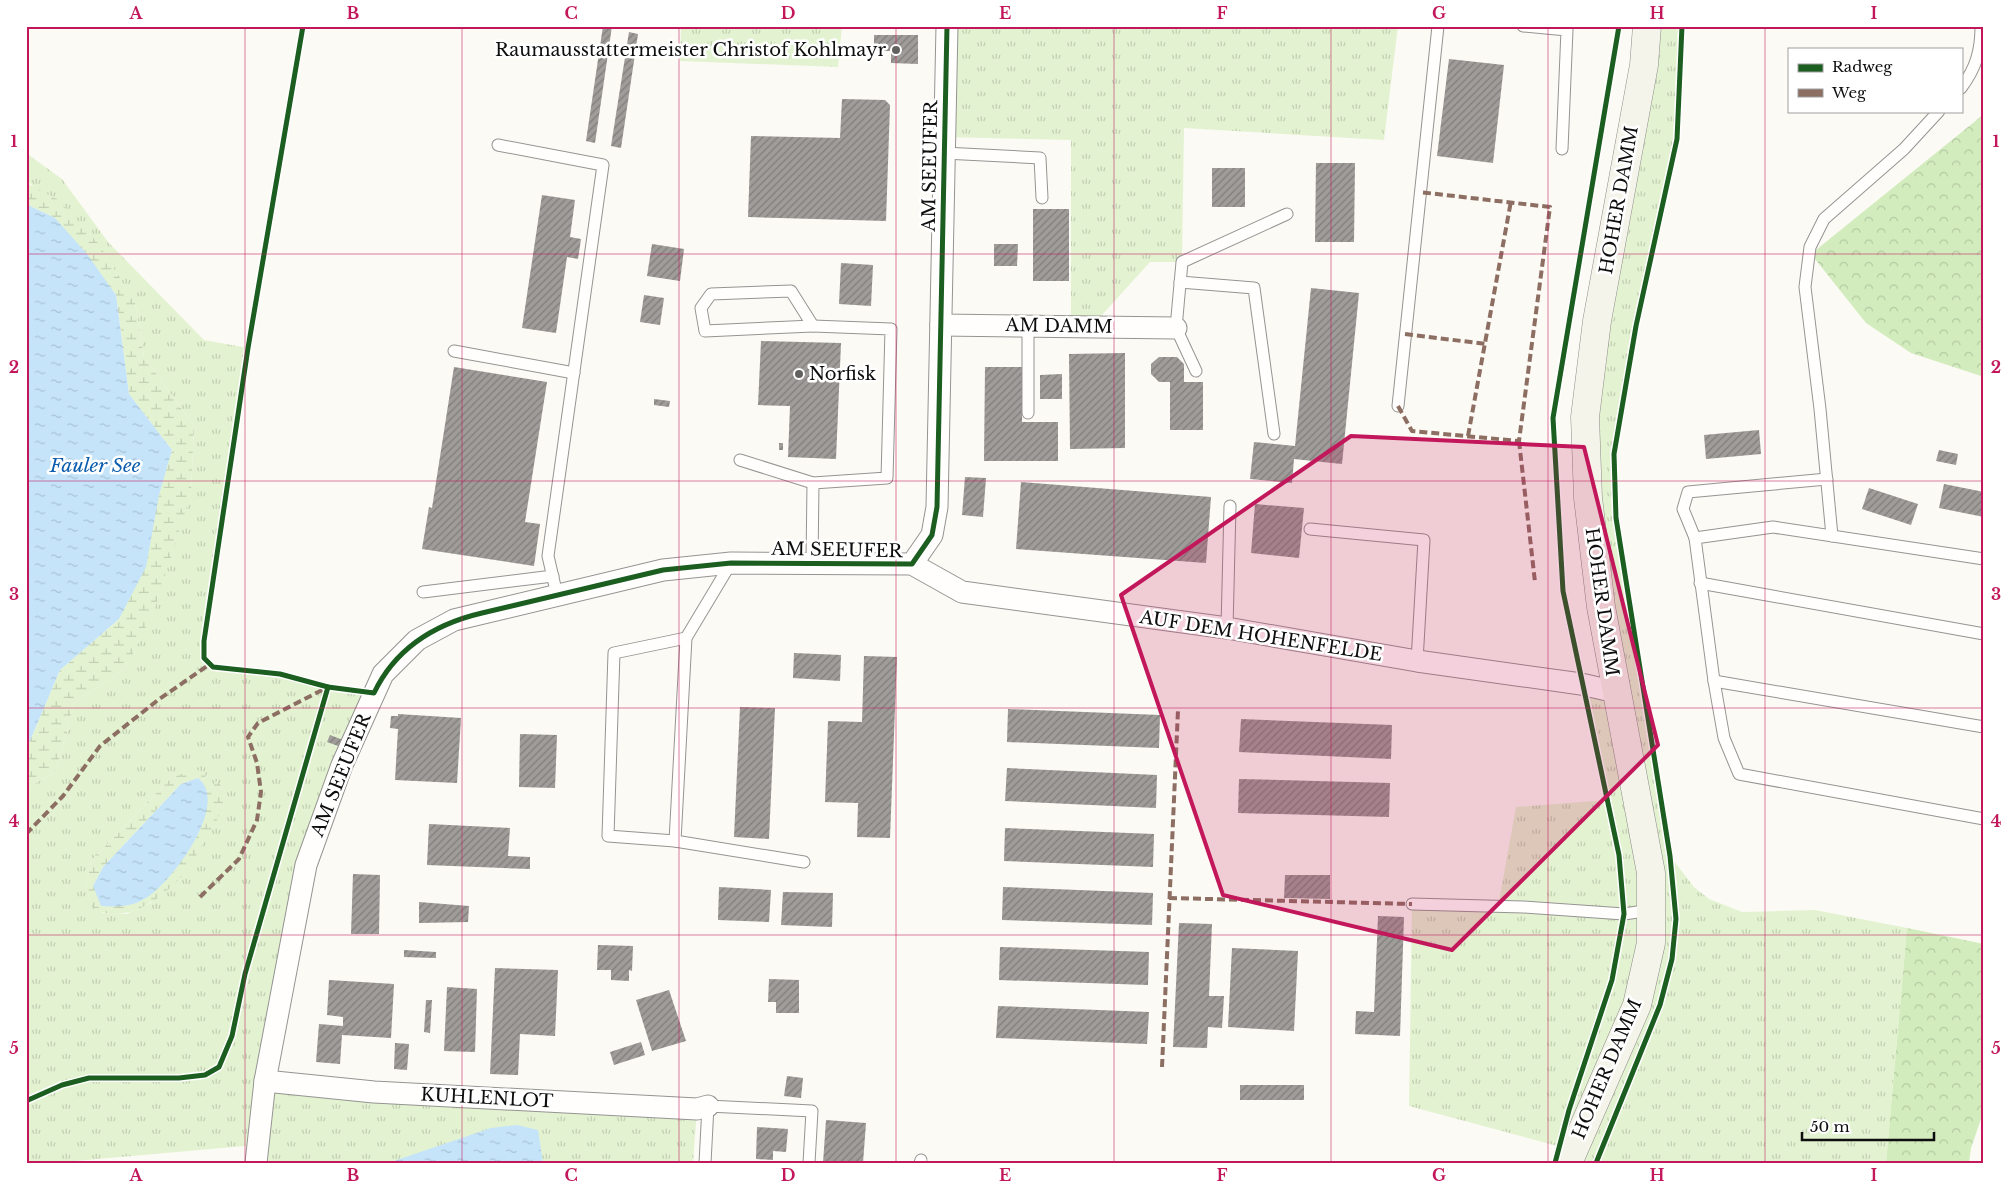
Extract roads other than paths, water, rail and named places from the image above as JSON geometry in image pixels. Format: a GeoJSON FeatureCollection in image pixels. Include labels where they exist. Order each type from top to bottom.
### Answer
{"type":"FeatureCollection","features":[{"type":"Feature","properties":{"kind":"main road","name":"HOHER DAMM"},"geometry":{"type":"LineString","coordinates":[[1568,1163],[1637,1005],[1651,943],[1651,873],[1601,607],[1588,498],[1585,417],[1597,321],[1644,64],[1647,26]]}},
{"type":"Feature","properties":{"kind":"street","name":"AM SEEUFER"},"geometry":{"type":"LineString","coordinates":[[256,1163],[266,1081],[306,866],[342,764],[383,674],[417,640],[454,620],[555,586],[663,570],[731,563],[912,564],[932,535],[937,507],[946,26]]}},
{"type":"Feature","properties":{"kind":"street","name":"AM DAMM"},"geometry":{"type":"LineString","coordinates":[[941,325],[1176,328]]}},
{"type":"Feature","properties":{"kind":"street","name":"AUF DEM HOHENFELDE"},"geometry":{"type":"LineString","coordinates":[[912,564],[962,592],[1227,628],[1417,661],[1581,684],[1616,692]]}},
{"type":"Feature","properties":{"kind":"street","name":"KUHLENLOT"},"geometry":{"type":"LineString","coordinates":[[266,1081],[374,1092],[697,1108],[708,1106]]}},
{"type":"Feature","properties":{"kind":"lane"},"geometry":{"type":"LineString","coordinates":[[1398,406],[1438,26]]}},
{"type":"Feature","properties":{"kind":"lane"},"geometry":{"type":"LineString","coordinates":[[1523,26],[1567,30],[1562,149]]}},
{"type":"Feature","properties":{"kind":"lane"},"geometry":{"type":"LineString","coordinates":[[1962,87],[1972,74],[1979,58],[1981,26]]}},
{"type":"Feature","properties":{"kind":"lane"},"geometry":{"type":"LineString","coordinates":[[1832,536],[1805,287],[1810,247],[1824,219],[1904,149],[1938,112]]}},
{"type":"Feature","properties":{"kind":"lane"},"geometry":{"type":"LineString","coordinates":[[423,592],[555,586],[548,556],[603,165],[498,146]]}},
{"type":"Feature","properties":{"kind":"lane"},"geometry":{"type":"LineString","coordinates":[[944,153],[1040,158],[1042,198]]}},
{"type":"Feature","properties":{"kind":"lane"},"geometry":{"type":"LineString","coordinates":[[1196,371],[1176,328],[1182,262],[1287,214]]}},
{"type":"Feature","properties":{"kind":"lane"},"geometry":{"type":"LineString","coordinates":[[1180,282],[1254,288],[1274,434]]}},
{"type":"Feature","properties":{"kind":"lane"},"geometry":{"type":"LineString","coordinates":[[740,460],[813,483],[887,478],[891,329],[813,326],[706,331],[701,308],[711,294],[791,292],[813,326]]}},
{"type":"Feature","properties":{"kind":"lane"},"geometry":{"type":"LineString","coordinates":[[1028,326],[1028,413]]}},
{"type":"Feature","properties":{"kind":"lane"},"geometry":{"type":"LineString","coordinates":[[454,352],[574,373]]}},
{"type":"Feature","properties":{"kind":"lane"},"geometry":{"type":"LineString","coordinates":[[1827,479],[1688,492],[1683,509],[1695,538],[1714,681],[1724,738],[1738,774],[1984,819]]}},
{"type":"Feature","properties":{"kind":"lane"},"geometry":{"type":"LineString","coordinates":[[812,562],[813,483]]}},
{"type":"Feature","properties":{"kind":"lane"},"geometry":{"type":"LineString","coordinates":[[1227,628],[1230,506]]}},
{"type":"Feature","properties":{"kind":"lane"},"geometry":{"type":"LineString","coordinates":[[1695,538],[1773,527],[1984,559]]}},
{"type":"Feature","properties":{"kind":"lane"},"geometry":{"type":"LineString","coordinates":[[1310,529],[1424,540],[1417,661]]}},
{"type":"Feature","properties":{"kind":"lane"},"geometry":{"type":"LineString","coordinates":[[675,842],[686,638],[731,563]]}},
{"type":"Feature","properties":{"kind":"lane"},"geometry":{"type":"LineString","coordinates":[[1700,583],[1984,634]]}},
{"type":"Feature","properties":{"kind":"lane"},"geometry":{"type":"LineString","coordinates":[[686,638],[614,653],[608,836],[675,842],[804,862]]}},
{"type":"Feature","properties":{"kind":"lane"},"geometry":{"type":"LineString","coordinates":[[1714,681],[1984,727]]}},
{"type":"Feature","properties":{"kind":"lane"},"geometry":{"type":"LineString","coordinates":[[1412,904],[1523,907],[1624,914],[1651,910]]}},
{"type":"Feature","properties":{"kind":"lane"},"geometry":{"type":"LineString","coordinates":[[705,1163],[708,1106],[812,1111],[809,1163]]}},
{"type":"Feature","properties":{"kind":"water","name":"Fauler See"},"geometry":{"type":"Polygon","coordinates":[[[26,204],[55,218],[87,254],[116,295],[129,394],[172,450],[159,495],[146,567],[119,619],[60,670],[26,750],[26,204]]]}},
{"type":"Feature","properties":{"kind":"water"},"geometry":{"type":"Polygon","coordinates":[[[198,778],[206,790],[207,806],[203,823],[194,842],[182,860],[157,890],[146,898],[124,906],[101,906],[93,886],[103,867],[181,784],[198,778]]]}},
{"type":"Feature","properties":{"kind":"water"},"geometry":{"type":"Polygon","coordinates":[[[517,1125],[538,1130],[543,1163],[388,1163],[491,1128],[517,1125]]]}},
{"type":"Feature","properties":{"kind":"place","name":"Raumausstattermeister Christof Kohlmayr"},"geometry":{"type":"Point","coordinates":[896,50]}},
{"type":"Feature","properties":{"kind":"place","name":"Norfisk"},"geometry":{"type":"Point","coordinates":[799,374]}}]}
